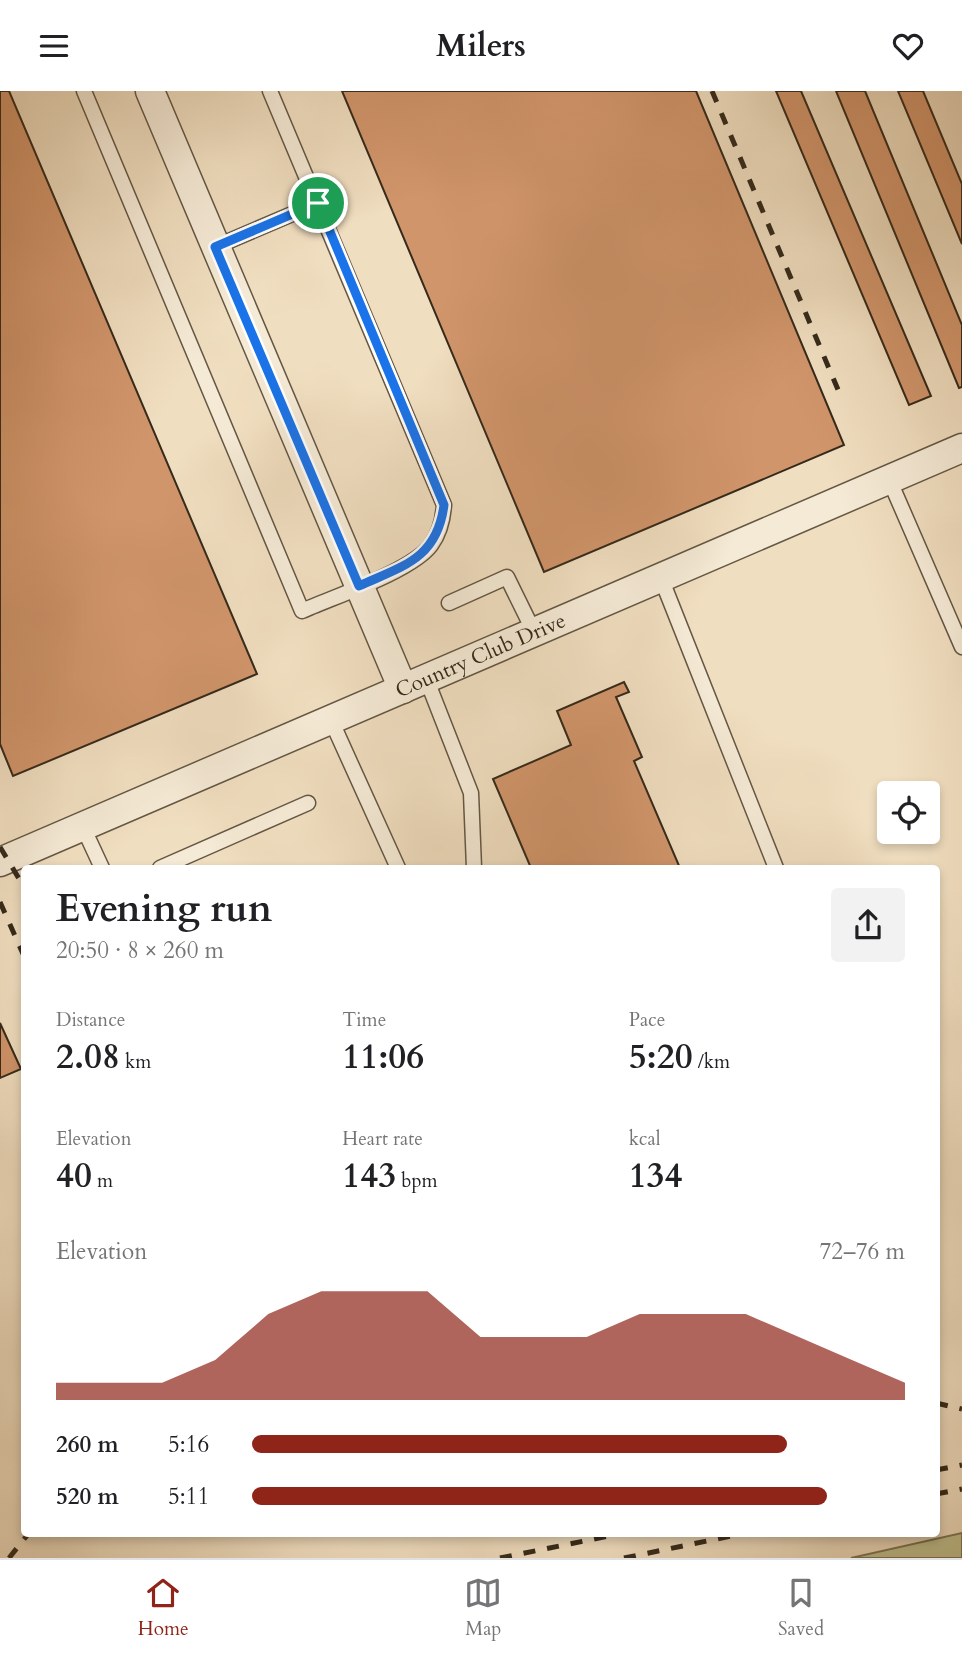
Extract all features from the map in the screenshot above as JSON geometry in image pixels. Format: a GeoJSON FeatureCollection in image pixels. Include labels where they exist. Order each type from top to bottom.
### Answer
{"type":"FeatureCollection","features":[{"type":"Feature","properties":{"kind":"street"},"geometry":{"type":"LineString","coordinates":[[150,91],[359,586],[415,684]]}},
{"type":"Feature","properties":{"kind":"street","name":"Country Club Drive"},"geometry":{"type":"LineString","coordinates":[[0,862],[962,448]]}},
{"type":"Feature","properties":{"kind":"lane"},"geometry":{"type":"LineString","coordinates":[[84,91],[302,611],[414,562],[431,546],[442,525],[444,505],[270,91]]}},
{"type":"Feature","properties":{"kind":"lane"},"geometry":{"type":"LineString","coordinates":[[215,247],[318,203]]}},
{"type":"Feature","properties":{"kind":"lane"},"geometry":{"type":"LineString","coordinates":[[889,479],[962,646]]}},
{"type":"Feature","properties":{"kind":"lane"},"geometry":{"type":"LineString","coordinates":[[449,603],[508,577],[534,632]]}},
{"type":"Feature","properties":{"kind":"lane"},"geometry":{"type":"LineString","coordinates":[[661,577],[775,865]]}},
{"type":"Feature","properties":{"kind":"lane"},"geometry":{"type":"LineString","coordinates":[[415,684],[471,793],[474,865]]}},
{"type":"Feature","properties":{"kind":"lane"},"geometry":{"type":"LineString","coordinates":[[331,720],[397,865]]}},
{"type":"Feature","properties":{"kind":"lane"},"geometry":{"type":"LineString","coordinates":[[167,865],[308,803]]}},
{"type":"Feature","properties":{"kind":"lane"},"geometry":{"type":"LineString","coordinates":[[83,827],[101,865]]}},
{"type":"Feature","properties":{"kind":"green space"},"geometry":{"type":"Polygon","coordinates":[[[962,1533],[962,1558],[851,1558],[962,1533]]]}},
{"type":"Feature","properties":{"kind":"building"},"geometry":{"type":"Polygon","coordinates":[[[0,91],[9,91],[257,674],[13,776],[0,744],[0,91]]]}},
{"type":"Feature","properties":{"kind":"building"},"geometry":{"type":"Polygon","coordinates":[[[342,91],[696,91],[844,445],[544,572],[342,91]]]}},
{"type":"Feature","properties":{"kind":"building"},"geometry":{"type":"Polygon","coordinates":[[[776,91],[801,91],[931,396],[909,405],[776,91]]]}},
{"type":"Feature","properties":{"kind":"building"},"geometry":{"type":"Polygon","coordinates":[[[836,91],[865,91],[962,325],[962,387],[959,388],[836,91]]]}},
{"type":"Feature","properties":{"kind":"building"},"geometry":{"type":"Polygon","coordinates":[[[898,91],[923,91],[962,184],[962,244],[898,91]]]}},
{"type":"Feature","properties":{"kind":"building"},"geometry":{"type":"Polygon","coordinates":[[[624,682],[629,692],[616,697],[642,757],[634,761],[679,865],[530,865],[493,779],[571,745],[557,711],[624,682]]]}},
{"type":"Feature","properties":{"kind":"building"},"geometry":{"type":"Polygon","coordinates":[[[0,1023],[21,1069],[0,1078],[0,1023]]]}},
{"type":"Feature","properties":{"kind":"railway"},"geometry":{"type":"LineString","coordinates":[[712,91],[839,392]]}},
{"type":"Feature","properties":{"kind":"railway"},"geometry":{"type":"LineString","coordinates":[[0,847],[21,882]]}},
{"type":"Feature","properties":{"kind":"railway"},"geometry":{"type":"LineString","coordinates":[[0,902],[21,949]]}},
{"type":"Feature","properties":{"kind":"railway"},"geometry":{"type":"LineString","coordinates":[[940,1404],[962,1409]]}},
{"type":"Feature","properties":{"kind":"railway"},"geometry":{"type":"LineString","coordinates":[[940,1469],[962,1465]]}},
{"type":"Feature","properties":{"kind":"railway"},"geometry":{"type":"LineString","coordinates":[[940,1493],[962,1489]]}},
{"type":"Feature","properties":{"kind":"railway"},"geometry":{"type":"LineString","coordinates":[[9,1558],[26,1537]]}},
{"type":"Feature","properties":{"kind":"railway"},"geometry":{"type":"LineString","coordinates":[[500,1558],[604,1537]]}},
{"type":"Feature","properties":{"kind":"railway"},"geometry":{"type":"LineString","coordinates":[[624,1558],[726,1537]]}},
{"type":"Feature","properties":{"kind":"route"},"geometry":{"type":"LineString","coordinates":[[318,203],[444,505],[442,525],[431,546],[414,562],[359,586],[215,247],[318,203]]}}]}
